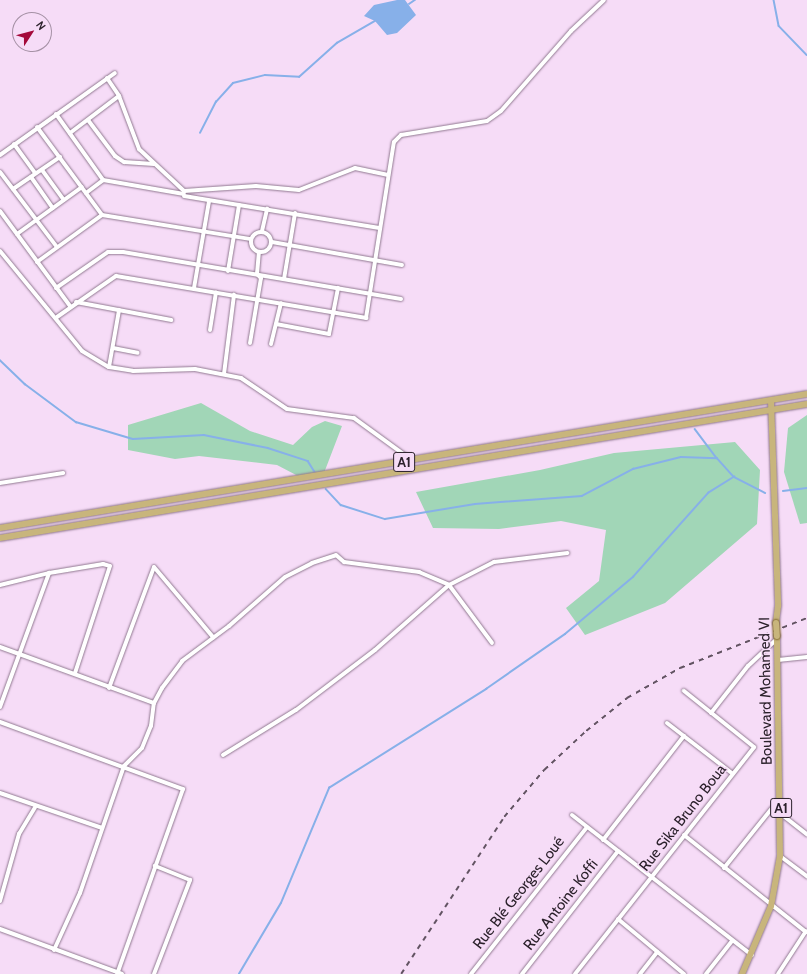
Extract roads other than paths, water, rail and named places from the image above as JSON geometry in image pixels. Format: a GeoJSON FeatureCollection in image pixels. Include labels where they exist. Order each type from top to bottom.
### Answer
{"type":"FeatureCollection","features":[{"type":"Feature","properties":{"kind":"main road","name":"A1"},"geometry":{"type":"LineString","coordinates":[[0,528],[413,461],[807,394]]}},
{"type":"Feature","properties":{"kind":"main road","name":"Boulevard Mohamed VI"},"geometry":{"type":"LineString","coordinates":[[742,974],[752,955],[771,906],[780,856],[781,814],[778,660],[776,638],[771,401]]}},
{"type":"Feature","properties":{"kind":"main road","name":"A1"},"geometry":{"type":"LineString","coordinates":[[0,538],[807,404]]}},
{"type":"Feature","properties":{"kind":"street"},"geometry":{"type":"LineString","coordinates":[[57,317],[70,306],[116,276],[366,318],[388,175],[397,138],[421,131],[487,121],[501,111],[571,31],[604,0]]}},
{"type":"Feature","properties":{"kind":"street"},"geometry":{"type":"LineString","coordinates":[[0,154],[115,73]]}},
{"type":"Feature","properties":{"kind":"street"},"geometry":{"type":"LineString","coordinates":[[107,78],[119,96],[139,149],[184,193]]}},
{"type":"Feature","properties":{"kind":"street"},"geometry":{"type":"LineString","coordinates":[[70,133],[119,96]]}},
{"type":"Feature","properties":{"kind":"street"},"geometry":{"type":"LineString","coordinates":[[56,114],[103,180],[184,193],[209,201],[239,204],[379,228]]}},
{"type":"Feature","properties":{"kind":"street"},"geometry":{"type":"LineString","coordinates":[[88,120],[115,156],[124,162],[155,164]]}},
{"type":"Feature","properties":{"kind":"street"},"geometry":{"type":"LineString","coordinates":[[37,127],[102,215],[234,238],[250,239]]}},
{"type":"Feature","properties":{"kind":"street"},"geometry":{"type":"LineString","coordinates":[[14,144],[35,173]]}},
{"type":"Feature","properties":{"kind":"street"},"geometry":{"type":"LineString","coordinates":[[13,189],[60,157]]}},
{"type":"Feature","properties":{"kind":"street"},"geometry":{"type":"LineString","coordinates":[[184,193],[256,186],[299,190],[355,168],[388,175]]}},
{"type":"Feature","properties":{"kind":"street"},"geometry":{"type":"LineString","coordinates":[[42,170],[64,200]]}},
{"type":"Feature","properties":{"kind":"street"},"geometry":{"type":"LineString","coordinates":[[0,172],[57,247]]}},
{"type":"Feature","properties":{"kind":"street"},"geometry":{"type":"LineString","coordinates":[[31,177],[53,208]]}},
{"type":"Feature","properties":{"kind":"street"},"geometry":{"type":"LineString","coordinates":[[86,193],[103,180]]}},
{"type":"Feature","properties":{"kind":"street"},"geometry":{"type":"LineString","coordinates":[[17,234],[82,187]]}},
{"type":"Feature","properties":{"kind":"street"},"geometry":{"type":"LineString","coordinates":[[194,288],[209,201]]}},
{"type":"Feature","properties":{"kind":"street"},"geometry":{"type":"LineString","coordinates":[[228,271],[239,204]]}},
{"type":"Feature","properties":{"kind":"street"},"geometry":{"type":"LineString","coordinates":[[262,231],[267,209]]}},
{"type":"Feature","properties":{"kind":"street"},"geometry":{"type":"LineString","coordinates":[[0,211],[70,306]]}},
{"type":"Feature","properties":{"kind":"street"},"geometry":{"type":"LineString","coordinates":[[284,279],[295,213]]}},
{"type":"Feature","properties":{"kind":"street"},"geometry":{"type":"LineString","coordinates":[[38,262],[102,215]]}},
{"type":"Feature","properties":{"kind":"street"},"geometry":{"type":"LineString","coordinates":[[250,239],[255,233],[262,231],[269,235],[272,242],[268,250],[259,253]]}},
{"type":"Feature","properties":{"kind":"street"},"geometry":{"type":"LineString","coordinates":[[250,239],[252,248],[259,253]]}},
{"type":"Feature","properties":{"kind":"street"},"geometry":{"type":"LineString","coordinates":[[272,242],[375,259],[402,265]]}},
{"type":"Feature","properties":{"kind":"street"},"geometry":{"type":"LineString","coordinates":[[0,251],[57,317],[82,351],[109,367],[133,371],[195,369],[224,374],[247,382],[273,402],[287,409],[347,415],[413,461]]}},
{"type":"Feature","properties":{"kind":"street"},"geometry":{"type":"LineString","coordinates":[[56,288],[108,252],[228,271],[257,274],[401,299]]}},
{"type":"Feature","properties":{"kind":"street"},"geometry":{"type":"LineString","coordinates":[[250,343],[261,278],[257,274],[259,253]]}},
{"type":"Feature","properties":{"kind":"street"},"geometry":{"type":"LineString","coordinates":[[276,324],[329,334],[338,288]]}},
{"type":"Feature","properties":{"kind":"street"},"geometry":{"type":"LineString","coordinates":[[210,330],[216,292]]}},
{"type":"Feature","properties":{"kind":"street"},"geometry":{"type":"LineString","coordinates":[[224,374],[234,295]]}},
{"type":"Feature","properties":{"kind":"street"},"geometry":{"type":"LineString","coordinates":[[76,302],[171,320]]}},
{"type":"Feature","properties":{"kind":"street"},"geometry":{"type":"LineString","coordinates":[[271,344],[281,303]]}},
{"type":"Feature","properties":{"kind":"street"},"geometry":{"type":"LineString","coordinates":[[109,367],[119,310]]}},
{"type":"Feature","properties":{"kind":"street"},"geometry":{"type":"LineString","coordinates":[[113,348],[138,353]]}},
{"type":"Feature","properties":{"kind":"street"},"geometry":{"type":"LineString","coordinates":[[0,483],[63,473]]}},
{"type":"Feature","properties":{"kind":"street"},"geometry":{"type":"LineString","coordinates":[[223,755],[296,710],[375,650],[449,585],[494,562],[567,553]]}},
{"type":"Feature","properties":{"kind":"street"},"geometry":{"type":"LineString","coordinates":[[54,950],[80,893],[124,766],[142,748],[151,726],[154,703],[182,660],[213,637],[285,577],[312,562],[336,555],[344,562],[420,572],[449,585],[492,642]]}},
{"type":"Feature","properties":{"kind":"street"},"geometry":{"type":"LineString","coordinates":[[0,585],[49,573],[103,564],[110,566],[75,673]]}},
{"type":"Feature","properties":{"kind":"street"},"geometry":{"type":"LineString","coordinates":[[109,688],[154,567],[213,637]]}},
{"type":"Feature","properties":{"kind":"street"},"geometry":{"type":"LineString","coordinates":[[0,707],[49,573]]}},
{"type":"Feature","properties":{"kind":"street"},"geometry":{"type":"LineString","coordinates":[[711,713],[748,666],[776,638]]}},
{"type":"Feature","properties":{"kind":"street"},"geometry":{"type":"LineString","coordinates":[[0,647],[75,673],[109,688],[154,703]]}},
{"type":"Feature","properties":{"kind":"street"},"geometry":{"type":"LineString","coordinates":[[778,660],[807,657]]}},
{"type":"Feature","properties":{"kind":"street","name":"Rue Sika Bruno Boua"},"geometry":{"type":"LineString","coordinates":[[575,974],[754,747],[684,691]]}},
{"type":"Feature","properties":{"kind":"street"},"geometry":{"type":"LineString","coordinates":[[0,722],[183,788],[119,973],[0,929]]}},
{"type":"Feature","properties":{"kind":"street"},"geometry":{"type":"LineString","coordinates":[[667,723],[733,774]]}},
{"type":"Feature","properties":{"kind":"street"},"geometry":{"type":"LineString","coordinates":[[603,840],[684,736]]}},
{"type":"Feature","properties":{"kind":"street"},"geometry":{"type":"LineString","coordinates":[[0,793],[35,807],[102,828]]}},
{"type":"Feature","properties":{"kind":"street"},"geometry":{"type":"LineString","coordinates":[[0,901],[19,834],[35,807]]}},
{"type":"Feature","properties":{"kind":"street"},"geometry":{"type":"LineString","coordinates":[[724,868],[772,808]]}},
{"type":"Feature","properties":{"kind":"street"},"geometry":{"type":"LineString","coordinates":[[781,814],[807,834]]}},
{"type":"Feature","properties":{"kind":"street"},"geometry":{"type":"LineString","coordinates":[[572,816],[752,955]]}},
{"type":"Feature","properties":{"kind":"street","name":"Rue Blé Georges Loué"},"geometry":{"type":"LineString","coordinates":[[471,974],[587,827]]}},
{"type":"Feature","properties":{"kind":"street"},"geometry":{"type":"LineString","coordinates":[[684,835],[771,906],[806,931],[778,974]]}},
{"type":"Feature","properties":{"kind":"street","name":"Rue Antoine Koffi"},"geometry":{"type":"LineString","coordinates":[[522,974],[618,851]]}},
{"type":"Feature","properties":{"kind":"street"},"geometry":{"type":"LineString","coordinates":[[780,856],[807,876]]}},
{"type":"Feature","properties":{"kind":"street"},"geometry":{"type":"LineString","coordinates":[[154,974],[190,880],[155,866]]}},
{"type":"Feature","properties":{"kind":"street"},"geometry":{"type":"LineString","coordinates":[[618,919],[684,974]]}},
{"type":"Feature","properties":{"kind":"street"},"geometry":{"type":"LineString","coordinates":[[706,974],[732,941]]}},
{"type":"Feature","properties":{"kind":"street"},"geometry":{"type":"LineString","coordinates":[[640,974],[657,952]]}},
{"type":"Feature","properties":{"kind":"water"},"geometry":{"type":"Polygon","coordinates":[[[397,0],[405,0],[416,15],[397,33],[387,35],[375,21],[364,16],[374,5],[397,0]]]}},
{"type":"Feature","properties":{"kind":"waterway"},"geometry":{"type":"LineString","coordinates":[[409,4],[415,0]]}},
{"type":"Feature","properties":{"kind":"waterway"},"geometry":{"type":"LineString","coordinates":[[774,0],[779,26],[807,55]]}},
{"type":"Feature","properties":{"kind":"waterway"},"geometry":{"type":"LineString","coordinates":[[200,133],[216,102],[233,83],[265,75],[299,77],[337,43],[375,21]]}},
{"type":"Feature","properties":{"kind":"waterway"},"geometry":{"type":"LineString","coordinates":[[0,360],[25,384],[76,422],[133,439],[204,435],[268,448],[308,461],[315,472]]}},
{"type":"Feature","properties":{"kind":"waterway"},"geometry":{"type":"LineString","coordinates":[[695,429],[717,458]]}},
{"type":"Feature","properties":{"kind":"waterway"},"geometry":{"type":"LineString","coordinates":[[326,489],[341,505],[385,519],[475,504],[582,496],[633,469],[681,457],[717,458],[734,477],[765,493]]}},
{"type":"Feature","properties":{"kind":"waterway"},"geometry":{"type":"LineString","coordinates":[[239,974],[281,903],[329,788],[486,689],[565,634],[633,577],[708,493],[734,477]]}},
{"type":"Feature","properties":{"kind":"waterway"},"geometry":{"type":"LineString","coordinates":[[783,491],[807,488]]}},
{"type":"Feature","properties":{"kind":"railway"},"geometry":{"type":"LineString","coordinates":[[401,974],[504,817],[544,770],[586,731],[627,698],[680,668],[807,618]]}}]}
